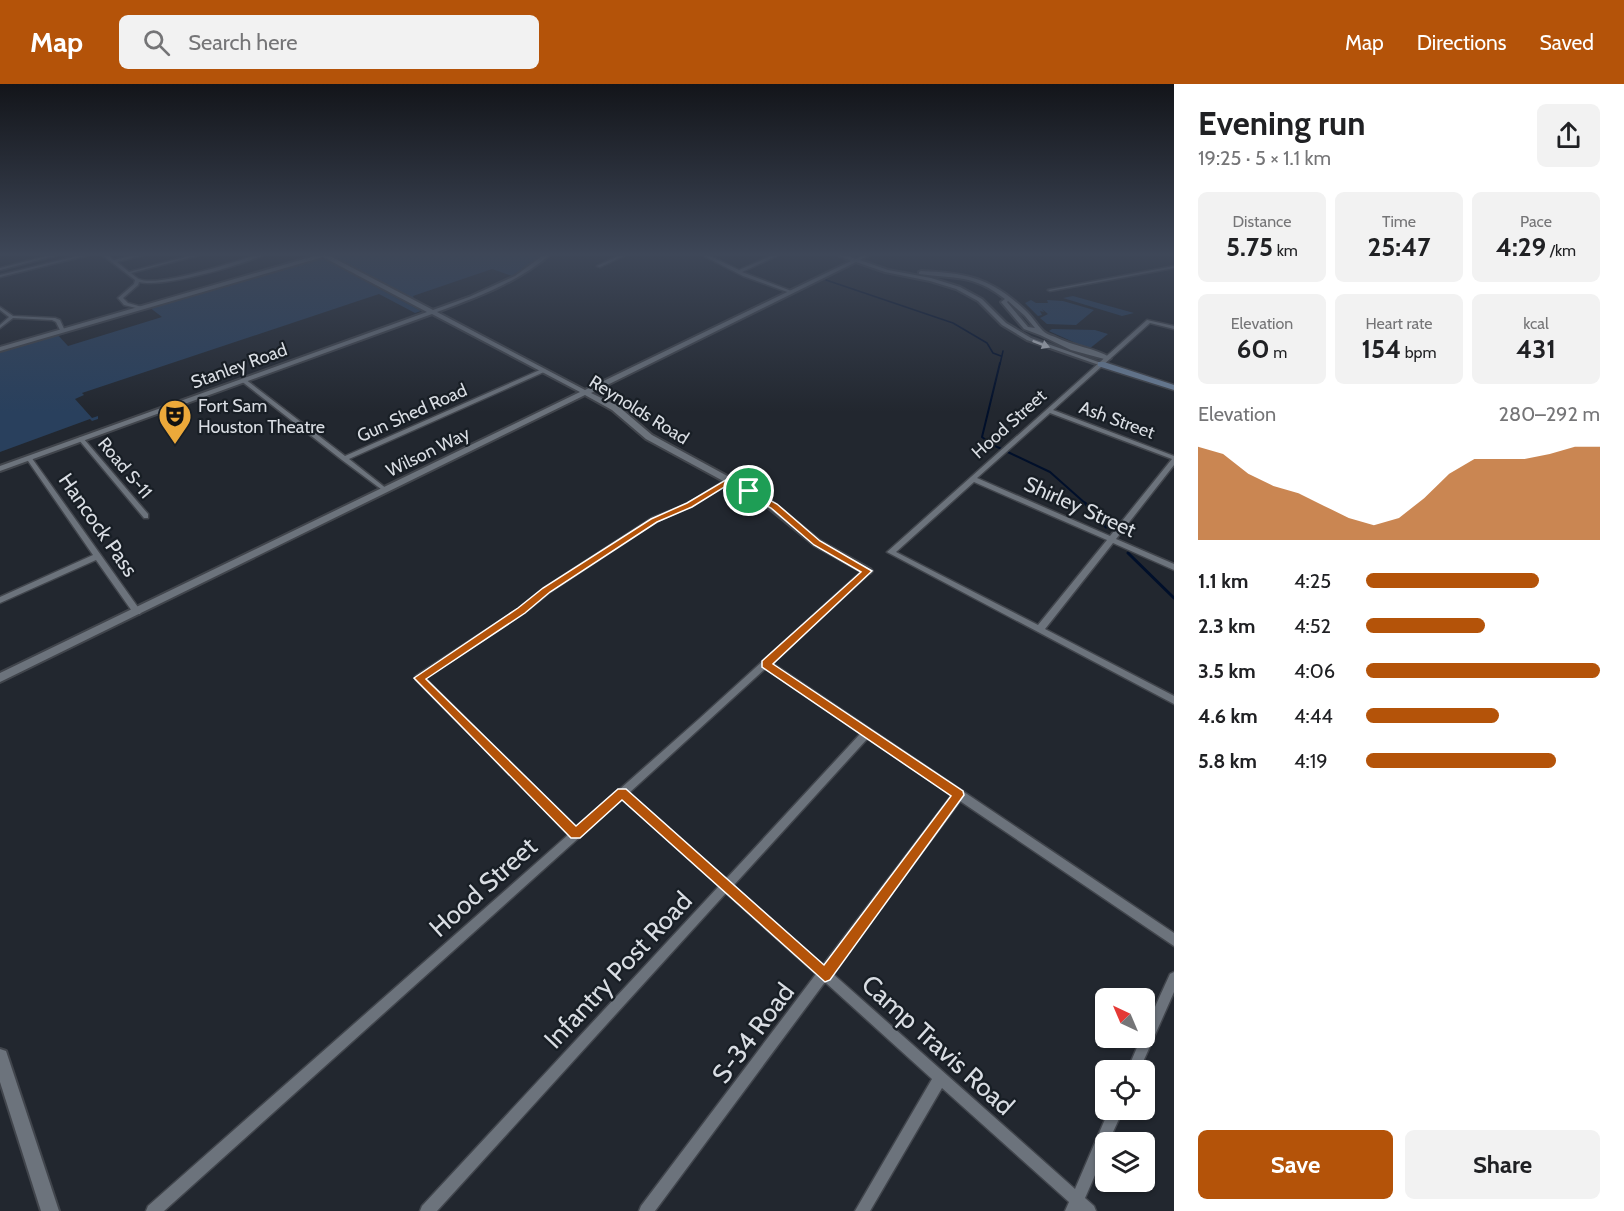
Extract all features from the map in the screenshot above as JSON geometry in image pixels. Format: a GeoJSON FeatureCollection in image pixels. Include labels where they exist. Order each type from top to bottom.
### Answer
{"type":"FeatureCollection","features":[{"type":"Feature","properties":{"kind":"main road"},"geometry":{"type":"LineString","coordinates":[[1105,361],[1174,380]]}},
{"type":"Feature","properties":{"kind":"main road"},"geometry":{"type":"LineString","coordinates":[[1105,361],[1174,388]]}},
{"type":"Feature","properties":{"kind":"street"},"geometry":{"type":"LineString","coordinates":[[135,307],[140,308]]}},
{"type":"Feature","properties":{"kind":"street"},"geometry":{"type":"LineString","coordinates":[[0,349],[145,307]]}},
{"type":"Feature","properties":{"kind":"street","name":"Reynolds Road"},"geometry":{"type":"LineString","coordinates":[[423,307],[615,408],[649,437],[774,506],[817,543],[867,571]]}},
{"type":"Feature","properties":{"kind":"street","name":"Stanley Road"},"geometry":{"type":"LineString","coordinates":[[0,469],[447,307]]}},
{"type":"Feature","properties":{"kind":"street","name":"Wilson Way"},"geometry":{"type":"LineString","coordinates":[[0,678],[762,307]]}},
{"type":"Feature","properties":{"kind":"street"},"geometry":{"type":"LineString","coordinates":[[987,307],[1004,324],[1029,339],[1105,361]]}},
{"type":"Feature","properties":{"kind":"street"},"geometry":{"type":"LineString","coordinates":[[1013,307],[1032,328],[1105,361]]}},
{"type":"Feature","properties":{"kind":"street"},"geometry":{"type":"LineString","coordinates":[[0,308],[12,317],[53,319],[58,321],[63,331]]}},
{"type":"Feature","properties":{"kind":"street"},"geometry":{"type":"LineString","coordinates":[[0,327],[12,317]]}},
{"type":"Feature","properties":{"kind":"street","name":"Hood Street"},"geometry":{"type":"LineString","coordinates":[[891,552],[1149,321],[1174,328]]}},
{"type":"Feature","properties":{"kind":"street","name":"Gun Shed Road"},"geometry":{"type":"LineString","coordinates":[[243,380],[344,459],[543,371]]}},
{"type":"Feature","properties":{"kind":"street","name":"Ash Street"},"geometry":{"type":"LineString","coordinates":[[1049,411],[1174,459]]}},
{"type":"Feature","properties":{"kind":"street","name":"Road S-11"},"geometry":{"type":"LineString","coordinates":[[81,439],[146,516]]}},
{"type":"Feature","properties":{"kind":"street","name":"Hancock Pass"},"geometry":{"type":"LineString","coordinates":[[29,458],[137,612]]}},
{"type":"Feature","properties":{"kind":"street"},"geometry":{"type":"LineString","coordinates":[[344,459],[385,490]]}},
{"type":"Feature","properties":{"kind":"street"},"geometry":{"type":"LineString","coordinates":[[1040,629],[1174,459]]}},
{"type":"Feature","properties":{"kind":"street","name":"Shirley Street"},"geometry":{"type":"LineString","coordinates":[[973,479],[1174,567]]}},
{"type":"Feature","properties":{"kind":"street"},"geometry":{"type":"LineString","coordinates":[[575,834],[419,678],[654,520],[689,505],[729,480]]}},
{"type":"Feature","properties":{"kind":"street"},"geometry":{"type":"LineString","coordinates":[[891,552],[1174,700]]}},
{"type":"Feature","properties":{"kind":"street"},"geometry":{"type":"LineString","coordinates":[[0,600],[98,556]]}},
{"type":"Feature","properties":{"kind":"street","name":"Hood Street"},"geometry":{"type":"LineString","coordinates":[[153,1211],[766,664],[867,571]]}},
{"type":"Feature","properties":{"kind":"street"},"geometry":{"type":"LineString","coordinates":[[766,664],[1174,940]]}},
{"type":"Feature","properties":{"kind":"street","name":"Infantry Post Road"},"geometry":{"type":"LineString","coordinates":[[427,1211],[867,733]]}},
{"type":"Feature","properties":{"kind":"street","name":"Camp Travis Road"},"geometry":{"type":"LineString","coordinates":[[622,793],[940,1078],[1075,1206],[1089,1211]]}},
{"type":"Feature","properties":{"kind":"street","name":"S-34 Road"},"geometry":{"type":"LineString","coordinates":[[646,1211],[958,795]]}},
{"type":"Feature","properties":{"kind":"street"},"geometry":{"type":"LineString","coordinates":[[1138,1060],[1174,978]]}},
{"type":"Feature","properties":{"kind":"street"},"geometry":{"type":"LineString","coordinates":[[0,1057],[50,1211]]}},
{"type":"Feature","properties":{"kind":"street"},"geometry":{"type":"LineString","coordinates":[[862,1211],[940,1078]]}},
{"type":"Feature","properties":{"kind":"street"},"geometry":{"type":"LineString","coordinates":[[1075,1206],[1112,1120]]}},
{"type":"Feature","properties":{"kind":"shaded area"},"geometry":{"type":"Polygon","coordinates":[[[149,307],[341,307],[82,393],[84,395],[75,399],[92,418],[98,416],[98,419],[92,421],[90,419],[0,452],[0,350],[57,334],[68,346],[162,317],[149,307]]]}},
{"type":"Feature","properties":{"kind":"shaded area"},"geometry":{"type":"Polygon","coordinates":[[[403,307],[413,307],[421,311],[415,313],[403,307]]]}},
{"type":"Feature","properties":{"kind":"shaded area"},"geometry":{"type":"Polygon","coordinates":[[[1029,307],[1082,307],[1094,310],[1076,325],[1047,324],[1040,318],[1048,314],[1042,309],[1044,312],[1040,311],[1042,315],[1038,316],[1029,307]]]}},
{"type":"Feature","properties":{"kind":"shaded area"},"geometry":{"type":"Polygon","coordinates":[[[1091,307],[1111,307],[1134,313],[1122,316],[1091,307]]]}},
{"type":"Feature","properties":{"kind":"shaded area"},"geometry":{"type":"Polygon","coordinates":[[[1052,329],[1095,330],[1108,334],[1089,349],[1049,331],[1052,329]]]}},
{"type":"Feature","properties":{"kind":"waterway"},"geometry":{"type":"LineString","coordinates":[[905,307],[953,323],[987,343],[993,353],[1001,356]]}},
{"type":"Feature","properties":{"kind":"waterway"},"geometry":{"type":"LineString","coordinates":[[1000,364],[1003,351]]}},
{"type":"Feature","properties":{"kind":"waterway"},"geometry":{"type":"LineString","coordinates":[[1000,363],[982,437],[991,444],[1050,472],[1085,504]]}},
{"type":"Feature","properties":{"kind":"waterway"},"geometry":{"type":"LineString","coordinates":[[1085,504],[1106,527]]}},
{"type":"Feature","properties":{"kind":"waterway"},"geometry":{"type":"LineString","coordinates":[[1128,553],[1174,598]]}},
{"type":"Feature","properties":{"kind":"place","name":"Fort Sam Houston Theatre"},"geometry":{"type":"Point","coordinates":[175,445]}},
{"type":"Feature","properties":{"kind":"route"},"geometry":{"type":"LineString","coordinates":[[729,480],[749,491],[774,506],[805,535],[867,571],[766,664],[958,795],[825,975],[622,793],[575,834],[419,678],[654,520],[705,497],[729,480]]}}]}
